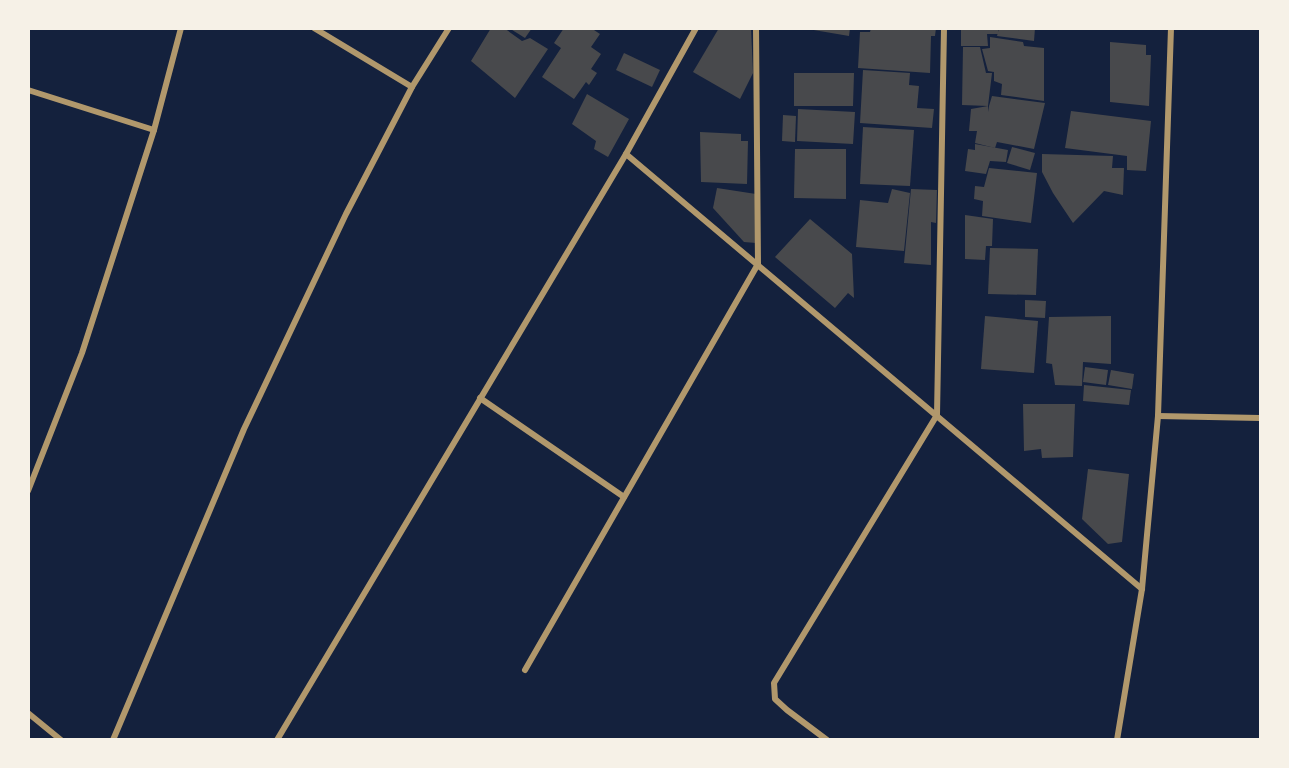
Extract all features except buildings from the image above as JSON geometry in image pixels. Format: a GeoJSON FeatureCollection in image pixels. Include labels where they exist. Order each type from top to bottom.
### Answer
{"type":"FeatureCollection","features":[{"type":"Feature","properties":{"kind":"street"},"geometry":{"type":"LineString","coordinates":[[28,491],[82,353],[154,130],[181,28]]}},
{"type":"Feature","properties":{"kind":"street"},"geometry":{"type":"LineString","coordinates":[[314,28],[412,87]]}},
{"type":"Feature","properties":{"kind":"street"},"geometry":{"type":"LineString","coordinates":[[113,740],[244,429],[346,214],[412,87],[449,28]]}},
{"type":"Feature","properties":{"kind":"street"},"geometry":{"type":"LineString","coordinates":[[277,740],[626,154],[696,28]]}},
{"type":"Feature","properties":{"kind":"street"},"geometry":{"type":"LineString","coordinates":[[525,670],[758,264],[756,28]]}},
{"type":"Feature","properties":{"kind":"street"},"geometry":{"type":"LineString","coordinates":[[826,740],[775,699],[774,683],[937,415],[944,28]]}},
{"type":"Feature","properties":{"kind":"street"},"geometry":{"type":"LineString","coordinates":[[1117,740],[1142,588],[1158,416],[1171,28]]}},
{"type":"Feature","properties":{"kind":"street"},"geometry":{"type":"LineString","coordinates":[[28,90],[154,130]]}},
{"type":"Feature","properties":{"kind":"street"},"geometry":{"type":"LineString","coordinates":[[626,154],[1142,588]]}},
{"type":"Feature","properties":{"kind":"street"},"geometry":{"type":"LineString","coordinates":[[480,398],[624,497]]}},
{"type":"Feature","properties":{"kind":"street"},"geometry":{"type":"LineString","coordinates":[[1158,416],[1260,418]]}},
{"type":"Feature","properties":{"kind":"street"},"geometry":{"type":"LineString","coordinates":[[28,713],[61,740]]}}]}
